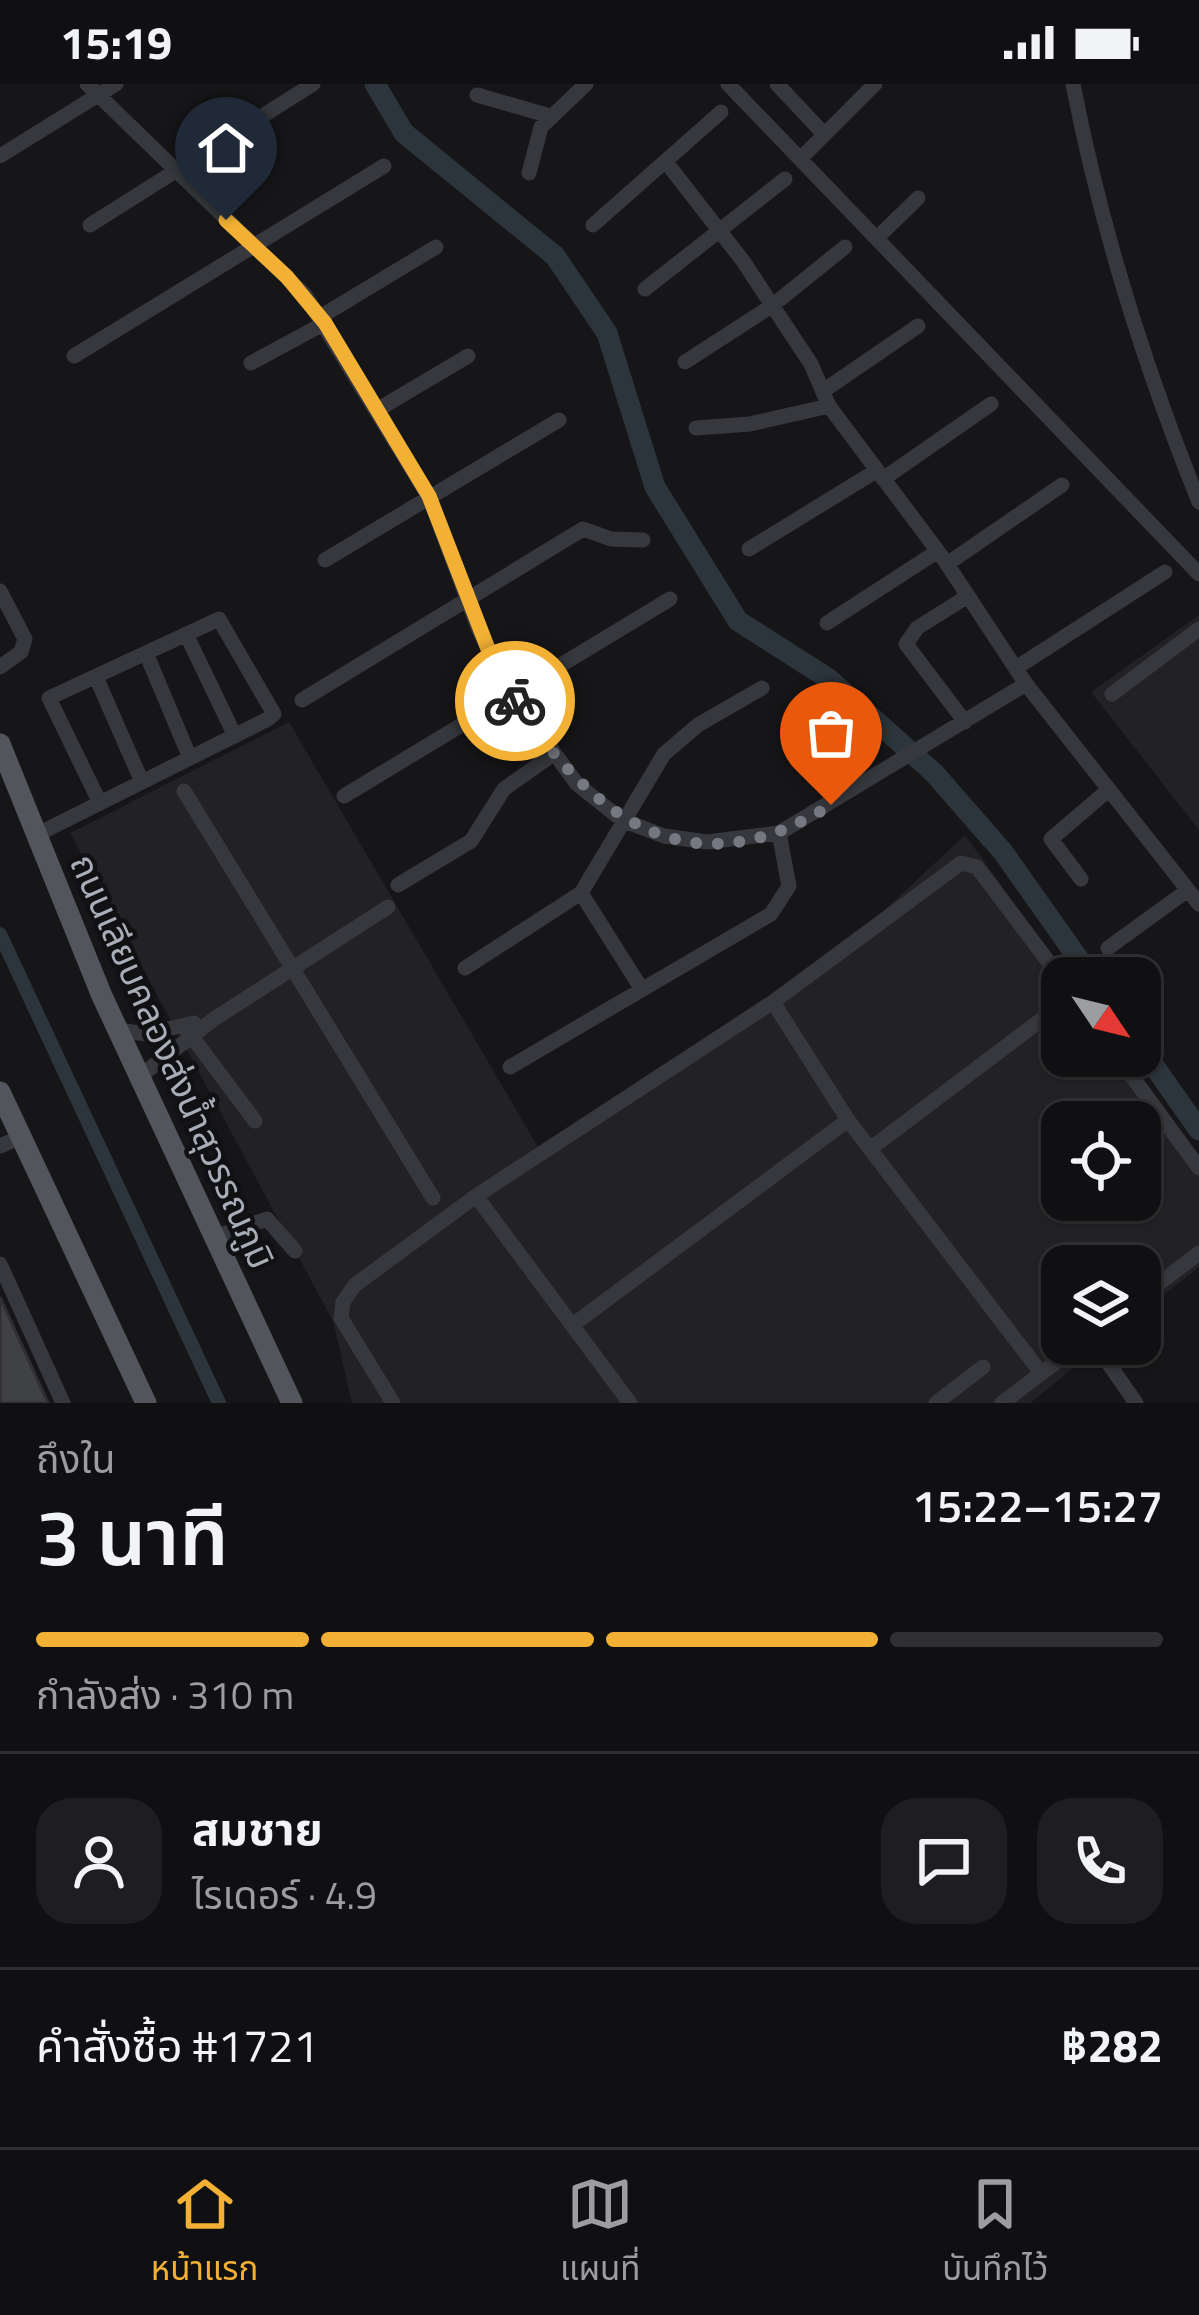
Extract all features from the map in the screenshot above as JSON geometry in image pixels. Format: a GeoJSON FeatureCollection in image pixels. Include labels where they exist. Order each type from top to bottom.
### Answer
{"type":"FeatureCollection","features":[{"type":"Feature","properties":{"kind":"main road","name":"ถนนเลียบคลองส่งน้ำสุวรรณภูมิ"},"geometry":{"type":"LineString","coordinates":[[0,744],[118,1030],[292,1403]]}},
{"type":"Feature","properties":{"kind":"main road"},"geometry":{"type":"LineString","coordinates":[[0,761],[26,810]]}},
{"type":"Feature","properties":{"kind":"main road"},"geometry":{"type":"LineString","coordinates":[[0,1092],[146,1403]]}},
{"type":"Feature","properties":{"kind":"street"},"geometry":{"type":"LineString","coordinates":[[0,156],[92,90],[116,84]]}},
{"type":"Feature","properties":{"kind":"street"},"geometry":{"type":"LineString","coordinates":[[90,225],[313,84]]}},
{"type":"Feature","properties":{"kind":"street"},"geometry":{"type":"LineString","coordinates":[[530,173],[533,140],[550,116],[586,84]]}},
{"type":"Feature","properties":{"kind":"street"},"geometry":{"type":"LineString","coordinates":[[728,84],[1199,574]]}},
{"type":"Feature","properties":{"kind":"street"},"geometry":{"type":"LineString","coordinates":[[777,84],[824,134]]}},
{"type":"Feature","properties":{"kind":"street"},"geometry":{"type":"LineString","coordinates":[[801,158],[875,84]]}},
{"type":"Feature","properties":{"kind":"street"},"geometry":{"type":"LineString","coordinates":[[1073,84],[1095,190],[1139,347],[1199,502]]}},
{"type":"Feature","properties":{"kind":"street"},"geometry":{"type":"LineString","coordinates":[[92,90],[252,244],[323,320],[429,496],[511,694],[552,755],[622,820],[664,836],[707,842],[779,832],[1026,684]]}},
{"type":"Feature","properties":{"kind":"street"},"geometry":{"type":"LineString","coordinates":[[477,95],[550,116]]}},
{"type":"Feature","properties":{"kind":"street"},"geometry":{"type":"LineString","coordinates":[[593,225],[722,112]]}},
{"type":"Feature","properties":{"kind":"street"},"geometry":{"type":"LineString","coordinates":[[666,163],[773,305],[826,399],[943,558],[1026,684],[1199,904]]}},
{"type":"Feature","properties":{"kind":"street"},"geometry":{"type":"LineString","coordinates":[[74,356],[384,166]]}},
{"type":"Feature","properties":{"kind":"street"},"geometry":{"type":"LineString","coordinates":[[644,289],[785,179]]}},
{"type":"Feature","properties":{"kind":"street"},"geometry":{"type":"LineString","coordinates":[[878,238],[918,198]]}},
{"type":"Feature","properties":{"kind":"street"},"geometry":{"type":"LineString","coordinates":[[251,364],[436,247]]}},
{"type":"Feature","properties":{"kind":"street"},"geometry":{"type":"LineString","coordinates":[[685,362],[773,305],[845,247]]}},
{"type":"Feature","properties":{"kind":"street"},"geometry":{"type":"LineString","coordinates":[[696,428],[750,424],[826,399],[918,326]]}},
{"type":"Feature","properties":{"kind":"street"},"geometry":{"type":"LineString","coordinates":[[377,410],[468,356]]}},
{"type":"Feature","properties":{"kind":"street"},"geometry":{"type":"LineString","coordinates":[[749,549],[991,404]]}},
{"type":"Feature","properties":{"kind":"street"},"geometry":{"type":"LineString","coordinates":[[325,560],[559,420]]}},
{"type":"Feature","properties":{"kind":"street"},"geometry":{"type":"LineString","coordinates":[[827,623],[1062,485]]}},
{"type":"Feature","properties":{"kind":"street"},"geometry":{"type":"LineString","coordinates":[[302,700],[583,529],[611,539],[643,540]]}},
{"type":"Feature","properties":{"kind":"street"},"geometry":{"type":"LineString","coordinates":[[1016,668],[1165,572]]}},
{"type":"Feature","properties":{"kind":"street"},"geometry":{"type":"LineString","coordinates":[[0,591],[25,639],[21,652],[0,667]]}},
{"type":"Feature","properties":{"kind":"street"},"geometry":{"type":"LineString","coordinates":[[965,722],[905,644],[917,628],[968,596]]}},
{"type":"Feature","properties":{"kind":"street"},"geometry":{"type":"LineString","coordinates":[[344,796],[670,599]]}},
{"type":"Feature","properties":{"kind":"street"},"geometry":{"type":"LineString","coordinates":[[36,835],[235,736],[274,714],[219,619],[49,698],[100,803]]}},
{"type":"Feature","properties":{"kind":"street"},"geometry":{"type":"LineString","coordinates":[[1112,694],[1199,628]]}},
{"type":"Feature","properties":{"kind":"street"},"geometry":{"type":"LineString","coordinates":[[186,634],[235,736]]}},
{"type":"Feature","properties":{"kind":"street"},"geometry":{"type":"LineString","coordinates":[[146,653],[190,758]]}},
{"type":"Feature","properties":{"kind":"street"},"geometry":{"type":"LineString","coordinates":[[96,676],[142,782]]}},
{"type":"Feature","properties":{"kind":"street"},"geometry":{"type":"LineString","coordinates":[[465,968],[581,893],[622,820],[682,737],[762,688]]}},
{"type":"Feature","properties":{"kind":"street"},"geometry":{"type":"LineString","coordinates":[[398,885],[471,841],[504,789],[552,755]]}},
{"type":"Feature","properties":{"kind":"street"},"geometry":{"type":"LineString","coordinates":[[184,791],[433,1198]]}},
{"type":"Feature","properties":{"kind":"street"},"geometry":{"type":"LineString","coordinates":[[1081,879],[1051,839],[1106,791]]}},
{"type":"Feature","properties":{"kind":"street"},"geometry":{"type":"LineString","coordinates":[[510,1067],[779,906],[789,886],[779,832]]}},
{"type":"Feature","properties":{"kind":"street"},"geometry":{"type":"LineString","coordinates":[[393,1403],[344,1328],[343,1302],[355,1285],[476,1196],[773,1003],[961,863],[977,867],[1045,957]]}},
{"type":"Feature","properties":{"kind":"street"},"geometry":{"type":"LineString","coordinates":[[1108,948],[1188,890]]}},
{"type":"Feature","properties":{"kind":"street"},"geometry":{"type":"LineString","coordinates":[[581,893],[641,988]]}},
{"type":"Feature","properties":{"kind":"street"},"geometry":{"type":"LineString","coordinates":[[140,1076],[189,1032],[388,907]]}},
{"type":"Feature","properties":{"kind":"street"},"geometry":{"type":"LineString","coordinates":[[773,1003],[848,1120],[1041,1373]]}},
{"type":"Feature","properties":{"kind":"street"},"geometry":{"type":"LineString","coordinates":[[870,1149],[1041,1020]]}},
{"type":"Feature","properties":{"kind":"street"},"geometry":{"type":"LineString","coordinates":[[118,1030],[189,1032]]}},
{"type":"Feature","properties":{"kind":"street"},"geometry":{"type":"LineString","coordinates":[[189,1032],[255,1121]]}},
{"type":"Feature","properties":{"kind":"street"},"geometry":{"type":"LineString","coordinates":[[1132,1077],[1199,1168]]}},
{"type":"Feature","properties":{"kind":"street"},"geometry":{"type":"LineString","coordinates":[[574,1324],[848,1120]]}},
{"type":"Feature","properties":{"kind":"street"},"geometry":{"type":"LineString","coordinates":[[0,1146],[23,1136]]}},
{"type":"Feature","properties":{"kind":"street"},"geometry":{"type":"LineString","coordinates":[[476,1196],[630,1403]]}},
{"type":"Feature","properties":{"kind":"street"},"geometry":{"type":"LineString","coordinates":[[214,1238],[267,1220],[295,1251]]}},
{"type":"Feature","properties":{"kind":"street"},"geometry":{"type":"LineString","coordinates":[[1161,1282],[1199,1253]]}},
{"type":"Feature","properties":{"kind":"street"},"geometry":{"type":"LineString","coordinates":[[0,1264],[63,1403]]}},
{"type":"Feature","properties":{"kind":"street"},"geometry":{"type":"LineString","coordinates":[[1003,1403],[1052,1365]]}},
{"type":"Feature","properties":{"kind":"street"},"geometry":{"type":"LineString","coordinates":[[1110,1365],[1136,1403]]}},
{"type":"Feature","properties":{"kind":"street"},"geometry":{"type":"LineString","coordinates":[[937,1403],[983,1367]]}},
{"type":"Feature","properties":{"kind":"shaded area"},"geometry":{"type":"Polygon","coordinates":[[[1199,615],[1199,830],[1091,692],[1199,615]]]}},
{"type":"Feature","properties":{"kind":"shaded area"},"geometry":{"type":"Polygon","coordinates":[[[289,722],[538,1147],[750,1012],[864,929],[965,835],[1054,957],[1041,957],[1041,1077],[1140,1077],[1158,1101],[1041,1101],[1041,1221],[1161,1221],[1161,1106],[1199,1158],[1199,1267],[1161,1297],[1161,1245],[1041,1245],[1041,1365],[1077,1365],[1030,1403],[352,1403],[333,1321],[70,833],[289,722]]]}},
{"type":"Feature","properties":{"kind":"building"},"geometry":{"type":"Polygon","coordinates":[[[0,1297],[48,1403],[0,1403],[0,1297]]]}},
{"type":"Feature","properties":{"kind":"waterway"},"geometry":{"type":"LineString","coordinates":[[375,84],[404,133],[555,256],[607,333],[655,487],[738,621],[829,679],[934,773],[1003,852],[1077,957]]}},
{"type":"Feature","properties":{"kind":"waterway"},"geometry":{"type":"LineString","coordinates":[[0,934],[219,1403]]}},
{"type":"Feature","properties":{"kind":"waterway"},"geometry":{"type":"LineString","coordinates":[[1161,1076],[1199,1130]]}},
{"type":"Feature","properties":{"kind":"way so far"},"geometry":{"type":"LineString","coordinates":[[515,701],[577,784],[622,820],[664,836],[707,842],[763,837],[801,824],[831,805]]}},
{"type":"Feature","properties":{"kind":"route"},"geometry":{"type":"LineString","coordinates":[[226,220],[287,277],[325,323],[429,496],[479,630],[515,701]]}}]}
